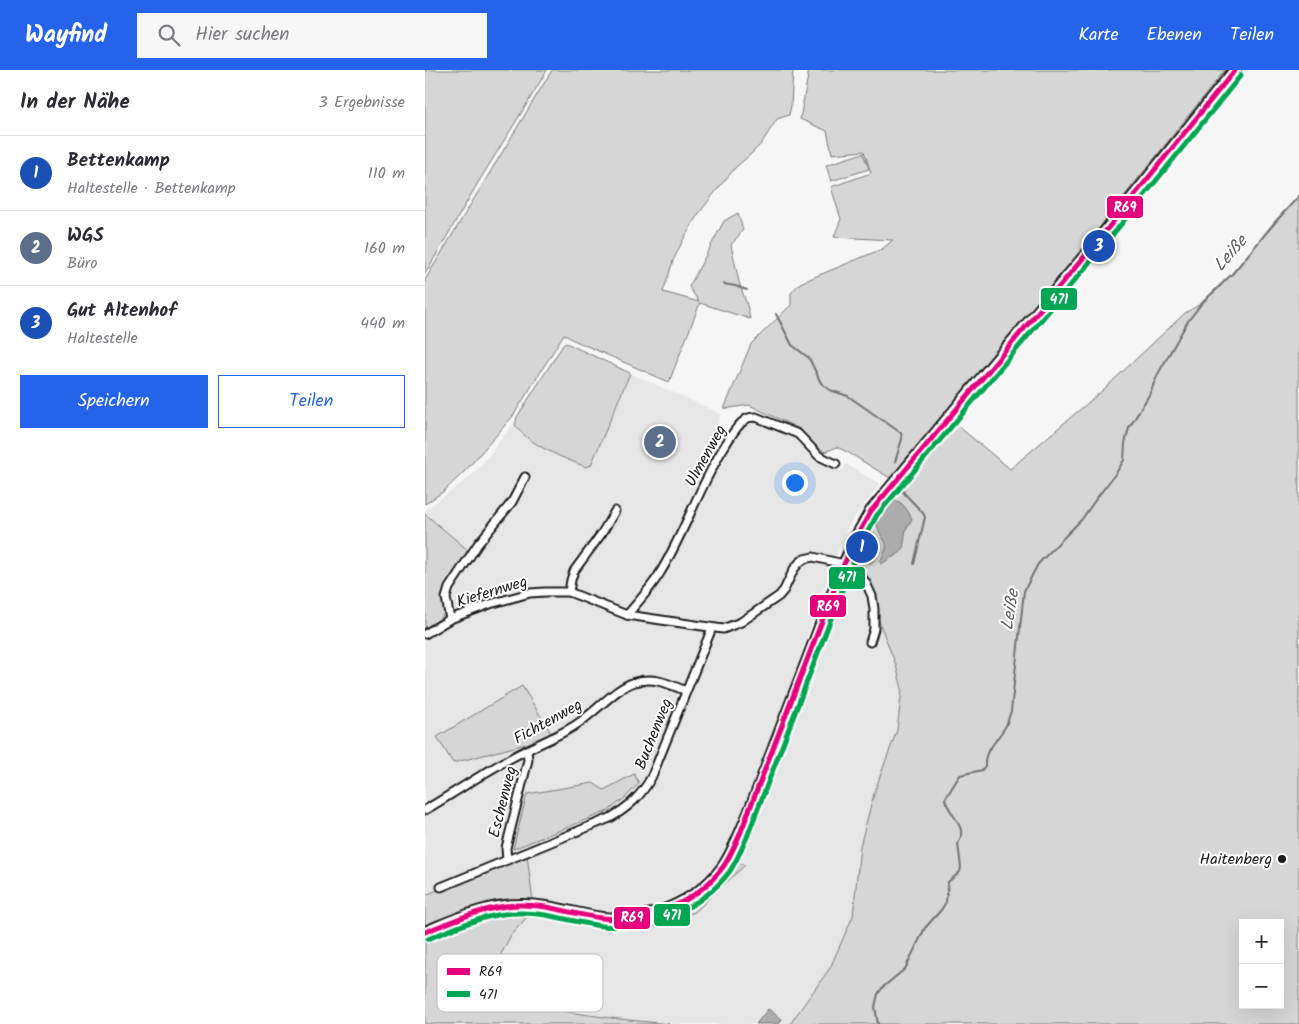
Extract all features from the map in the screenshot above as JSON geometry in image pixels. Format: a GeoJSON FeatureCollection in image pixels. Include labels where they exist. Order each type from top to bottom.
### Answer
{"type":"FeatureCollection","features":[{"type":"Feature","properties":{"kind":"main road"},"geometry":{"type":"LineString","coordinates":[[425,932],[483,910],[504,905],[540,905],[605,918],[645,916],[674,906],[693,895],[709,882],[730,856],[749,813],[844,564],[863,524],[883,495],[1096,244],[1235,70]]}},
{"type":"Feature","properties":{"kind":"street","name":"Ulmenweg"},"geometry":{"type":"LineString","coordinates":[[627,615],[661,573],[719,455],[744,420],[752,417],[762,419],[798,434],[819,456],[836,464]]}},
{"type":"Feature","properties":{"kind":"street"},"geometry":{"type":"LineString","coordinates":[[450,620],[446,598],[449,588],[477,544],[512,502],[525,477]]}},
{"type":"Feature","properties":{"kind":"street"},"geometry":{"type":"LineString","coordinates":[[569,592],[574,572],[615,511]]}},
{"type":"Feature","properties":{"kind":"street"},"geometry":{"type":"LineString","coordinates":[[713,628],[723,629],[741,622],[775,599],[784,590],[797,565],[804,559],[817,557],[852,568],[868,586],[872,596],[875,622],[870,642]]}},
{"type":"Feature","properties":{"kind":"street","name":"Kiefernweg"},"geometry":{"type":"LineString","coordinates":[[425,634],[450,620],[490,604],[530,593],[545,592],[569,592],[627,615],[713,628]]}},
{"type":"Feature","properties":{"kind":"street","name":"Buchenweg"},"geometry":{"type":"LineString","coordinates":[[441,887],[611,818],[635,801],[643,792],[652,776],[713,628]]}},
{"type":"Feature","properties":{"kind":"street","name":"Fichtenweg"},"geometry":{"type":"LineString","coordinates":[[425,810],[504,762],[573,727],[589,717],[615,693],[629,684],[642,680],[652,680],[660,681],[686,691]]}},
{"type":"Feature","properties":{"kind":"street","name":"Eschenweg"},"geometry":{"type":"LineString","coordinates":[[507,860],[506,848],[528,760],[527,750]]}},
{"type":"Feature","properties":{"kind":"shaded area"},"geometry":{"type":"Polygon","coordinates":[[[425,70],[547,70],[425,274],[425,70]]]}},
{"type":"Feature","properties":{"kind":"shaded area"},"geometry":{"type":"Polygon","coordinates":[[[552,70],[793,70],[789,115],[777,119],[761,144],[735,168],[697,216],[673,261],[663,292],[699,302],[689,287],[724,221],[738,213],[743,230],[731,245],[750,319],[700,303],[669,382],[571,339],[564,334],[513,416],[466,470],[444,491],[425,504],[425,280],[552,70]]]}},
{"type":"Feature","properties":{"kind":"shaded area"},"geometry":{"type":"Polygon","coordinates":[[[809,70],[1225,70],[1105,220],[1086,248],[890,478],[837,447],[825,452],[815,445],[800,429],[749,405],[724,409],[751,344],[791,305],[791,293],[800,283],[882,249],[893,240],[834,237],[841,219],[831,187],[871,173],[864,151],[832,154],[827,131],[800,119],[809,70]]]}},
{"type":"Feature","properties":{"kind":"shaded area"},"geometry":{"type":"Polygon","coordinates":[[[863,153],[869,169],[831,181],[826,165],[863,153]]]}},
{"type":"Feature","properties":{"kind":"shaded area"},"geometry":{"type":"Polygon","coordinates":[[[1299,196],[1299,1024],[790,1024],[830,968],[853,916],[860,846],[875,790],[897,730],[902,689],[896,665],[867,591],[871,589],[855,558],[877,511],[953,422],[1010,469],[1103,390],[1185,313],[1202,303],[1219,288],[1299,196]]]}},
{"type":"Feature","properties":{"kind":"shaded area"},"geometry":{"type":"Polygon","coordinates":[[[566,343],[630,373],[591,465],[586,467],[538,445],[515,425],[517,417],[566,343]]]}},
{"type":"Feature","properties":{"kind":"shaded area"},"geometry":{"type":"Polygon","coordinates":[[[630,373],[721,414],[708,455],[722,460],[746,425],[754,421],[793,437],[809,454],[824,464],[842,471],[846,464],[880,484],[846,529],[816,610],[749,807],[726,859],[700,887],[670,906],[640,914],[609,915],[533,902],[527,855],[425,895],[425,638],[459,621],[452,603],[455,587],[475,556],[425,514],[425,510],[471,476],[512,425],[539,445],[566,459],[586,467],[591,465],[630,373]]]}},
{"type":"Feature","properties":{"kind":"shaded area"},"geometry":{"type":"Polygon","coordinates":[[[893,500],[896,500],[907,509],[912,519],[906,529],[901,552],[881,564],[886,545],[877,524],[893,500]]]}},
{"type":"Feature","properties":{"kind":"shaded area"},"geometry":{"type":"Polygon","coordinates":[[[425,514],[469,551],[449,581],[445,591],[444,613],[441,618],[425,628],[425,514]]]}},
{"type":"Feature","properties":{"kind":"shaded area"},"geometry":{"type":"Polygon","coordinates":[[[875,540],[879,545],[878,550],[875,558],[869,563],[864,558],[872,541],[875,540]]]}},
{"type":"Feature","properties":{"kind":"shaded area"},"geometry":{"type":"Polygon","coordinates":[[[848,575],[855,577],[862,582],[867,591],[896,665],[902,689],[897,730],[875,790],[860,846],[853,916],[830,968],[790,1024],[669,1024],[568,1012],[603,1012],[603,954],[501,954],[511,935],[527,917],[543,916],[608,931],[658,926],[695,912],[744,865],[732,860],[842,580],[848,575]]]}},
{"type":"Feature","properties":{"kind":"shaded area"},"geometry":{"type":"Polygon","coordinates":[[[522,686],[551,733],[526,744],[453,763],[437,737],[522,686]]]}},
{"type":"Feature","properties":{"kind":"shaded area"},"geometry":{"type":"Polygon","coordinates":[[[634,774],[639,783],[626,797],[608,811],[513,849],[527,794],[593,783],[604,790],[634,774]]]}},
{"type":"Feature","properties":{"kind":"shaded area"},"geometry":{"type":"Polygon","coordinates":[[[527,855],[533,902],[610,923],[655,921],[685,907],[716,881],[732,860],[745,865],[695,912],[658,926],[608,931],[543,916],[527,917],[511,935],[501,954],[437,954],[437,1012],[568,1012],[669,1024],[425,1024],[425,895],[527,855]]]}},
{"type":"Feature","properties":{"kind":"shaded area"},"geometry":{"type":"Polygon","coordinates":[[[768,1009],[782,1019],[779,1024],[756,1024],[768,1009]]]}},
{"type":"Feature","properties":{"kind":"waterway","name":"Leiße"},"geometry":{"type":"LineString","coordinates":[[878,1024],[875,1007],[878,994],[883,987],[905,969],[925,928],[946,902],[948,882],[960,872],[958,844],[961,838],[960,827],[945,799],[960,775],[982,770],[985,766],[987,753],[1006,726],[1011,711],[1024,591],[1038,564],[1082,519],[1124,460],[1125,443],[1129,428],[1149,395],[1158,374],[1188,321],[1202,303],[1233,273],[1299,196]]}},
{"type":"Feature","properties":{"kind":"waterway"},"geometry":{"type":"LineString","coordinates":[[724,284],[747,290]]}},
{"type":"Feature","properties":{"kind":"waterway"},"geometry":{"type":"LineString","coordinates":[[776,314],[792,345],[809,358],[821,383],[830,390],[848,396],[901,433],[902,439],[895,462]]}},
{"type":"Feature","properties":{"kind":"waterway"},"geometry":{"type":"LineString","coordinates":[[909,480],[903,492],[925,517],[914,564]]}},
{"type":"Feature","properties":{"kind":"transit line","name":"R69"},"geometry":{"type":"LineString","coordinates":[[425,932],[459,918],[483,911],[519,905],[540,906],[602,918],[619,919],[653,914],[684,901],[712,880],[726,863],[740,834],[844,564],[871,511],[1100,238],[1235,70]]}},
{"type":"Feature","properties":{"kind":"transit line","name":"471"},"geometry":{"type":"LineString","coordinates":[[428,939],[472,921],[507,914],[540,914],[602,926],[638,925],[673,915],[689,907],[718,885],[733,867],[747,837],[851,567],[877,515],[1106,243],[1241,75]]}},
{"type":"Feature","properties":{"kind":"place","name":"Gut Altenhof"},"geometry":{"type":"Point","coordinates":[1099,246]}},
{"type":"Feature","properties":{"kind":"place","name":"WGS"},"geometry":{"type":"Point","coordinates":[660,442]}},
{"type":"Feature","properties":{"kind":"place","name":"Bettenkamp"},"geometry":{"type":"Point","coordinates":[862,547]}},
{"type":"Feature","properties":{"kind":"place","name":"Haitenberg"},"geometry":{"type":"Point","coordinates":[1282,859]}}]}
